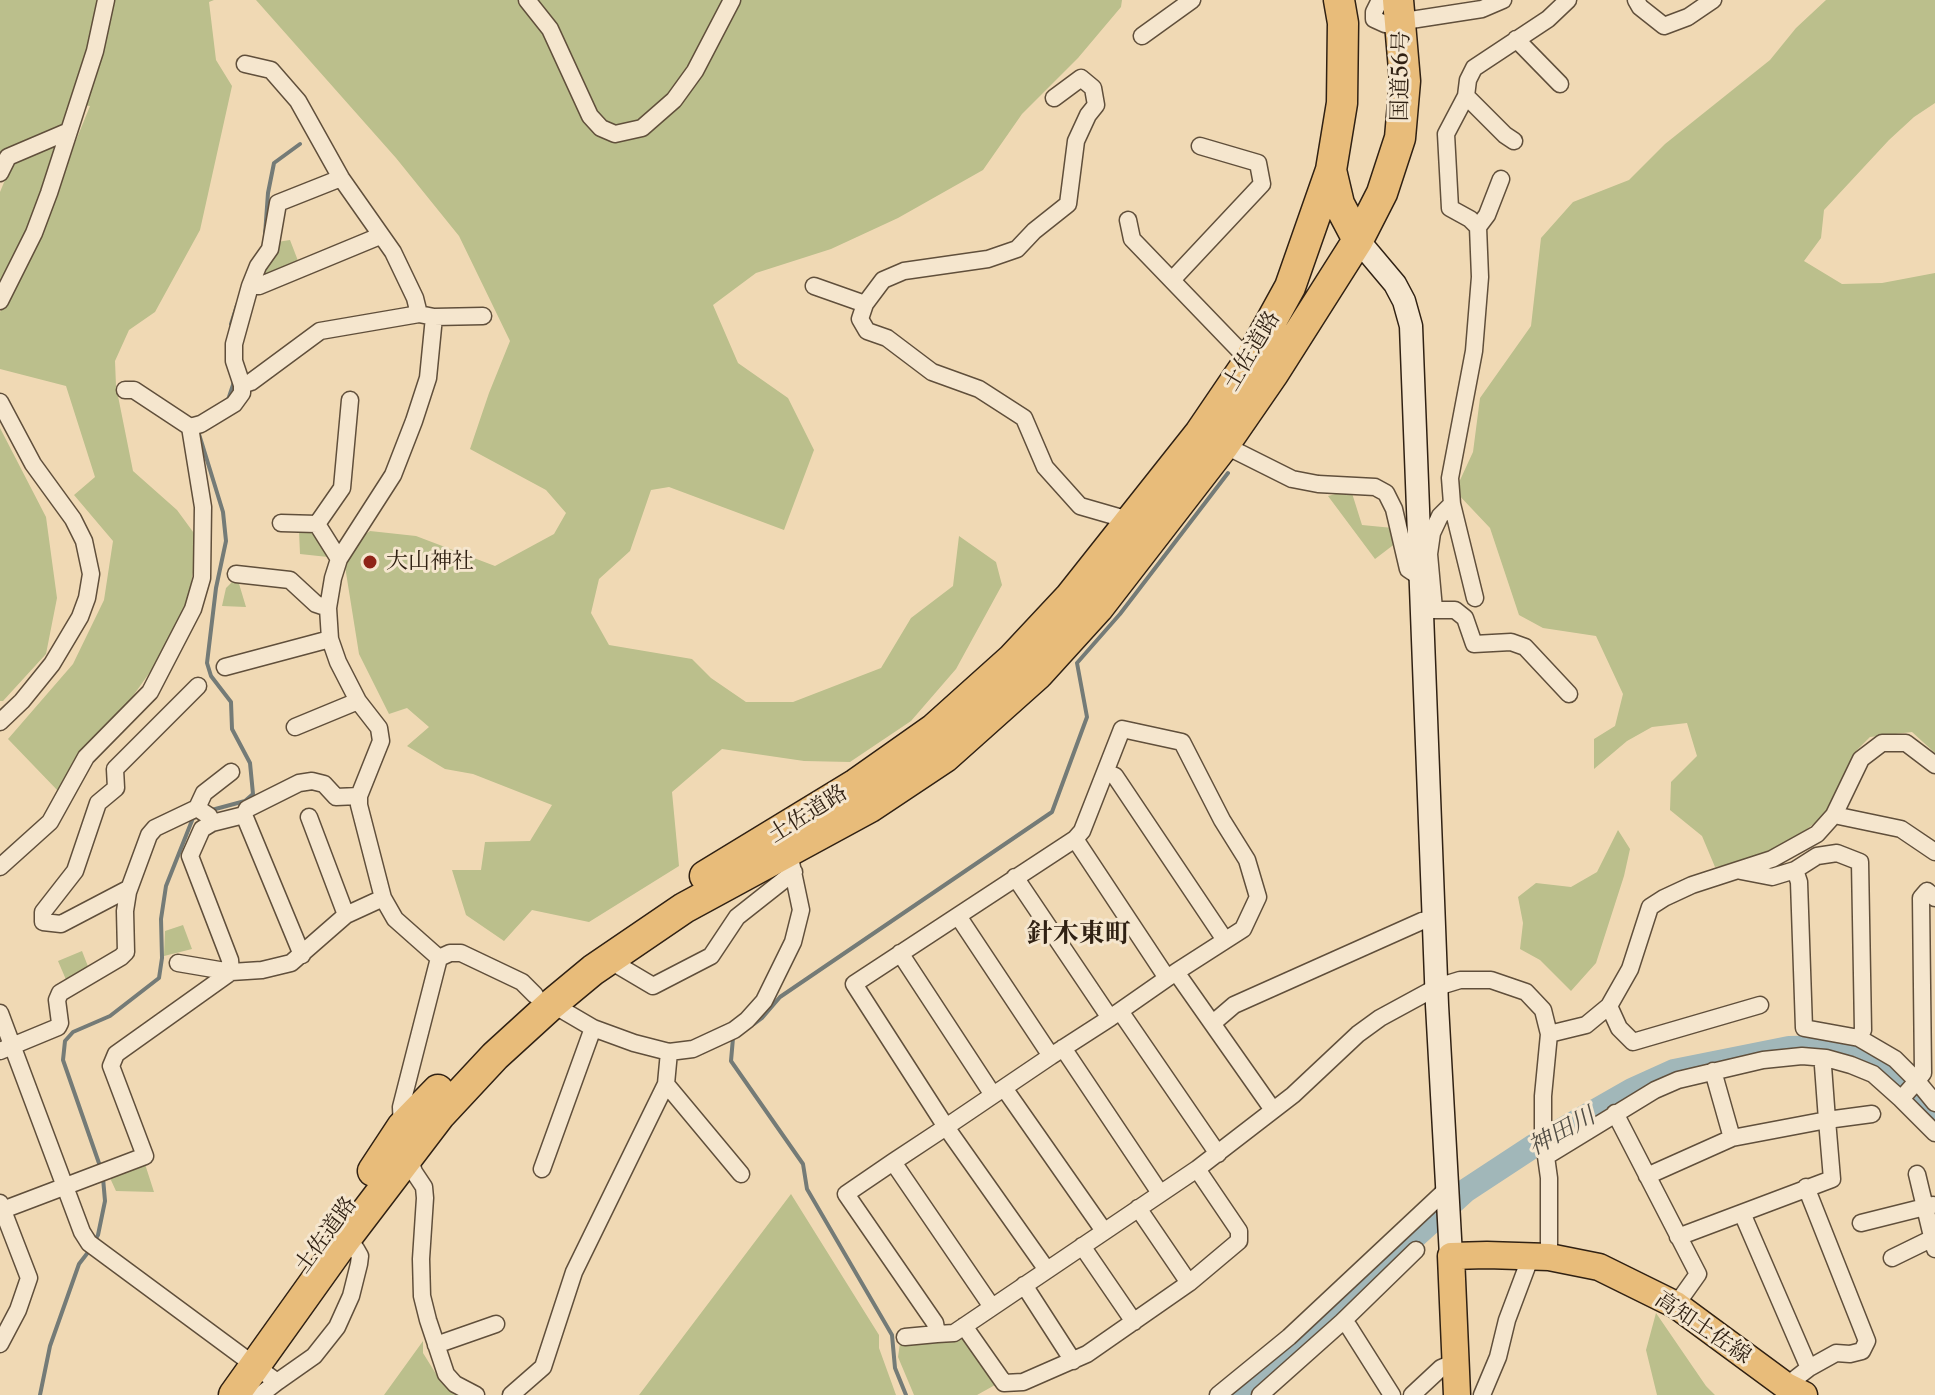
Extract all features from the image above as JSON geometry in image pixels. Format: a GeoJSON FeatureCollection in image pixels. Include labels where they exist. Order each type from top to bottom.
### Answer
{"type":"FeatureCollection","features":[{"type":"Feature","properties":{"kind":"highway"},"geometry":{"type":"LineString","coordinates":[[1296,272],[1317,254],[1337,243],[1358,240],[1339,204],[1331,170],[1342,103],[1343,23],[1339,0]]}},
{"type":"Feature","properties":{"kind":"highway","name":"国道56号"},"geometry":{"type":"LineString","coordinates":[[1358,240],[1382,193],[1400,138],[1405,81],[1400,11]]}},
{"type":"Feature","properties":{"kind":"highway","name":"土佐道路"},"geometry":{"type":"LineString","coordinates":[[209,1395],[257,1367],[377,1166],[440,1115],[584,956],[676,893],[856,784],[934,729],[1012,659],[1070,597],[1200,433],[1251,358],[1296,272],[1331,170]]}},
{"type":"Feature","properties":{"kind":"highway","name":"土佐道路"},"geometry":{"type":"LineString","coordinates":[[543,1000],[609,960],[684,908],[792,863],[945,757],[1038,674],[1098,608],[1224,445],[1358,240]]}},
{"type":"Feature","properties":{"kind":"highway","name":"土佐道路"},"geometry":{"type":"LineString","coordinates":[[234,1395],[257,1367],[344,1241],[405,1141]]}},
{"type":"Feature","properties":{"kind":"main road","name":"高知土佐線"},"geometry":{"type":"LineString","coordinates":[[1451,1256],[1540,1256],[1599,1267],[1676,1305],[1795,1390]]}},
{"type":"Feature","properties":{"kind":"main road"},"geometry":{"type":"LineString","coordinates":[[1451,1256],[1457,1395]]}},
{"type":"Feature","properties":{"kind":"street"},"geometry":{"type":"LineString","coordinates":[[0,301],[38,222],[95,51],[106,0]]}},
{"type":"Feature","properties":{"kind":"street"},"geometry":{"type":"LineString","coordinates":[[527,0],[550,29],[590,116],[601,128],[615,134],[642,128],[674,100],[695,71],[732,0]]}},
{"type":"Feature","properties":{"kind":"street"},"geometry":{"type":"LineString","coordinates":[[1142,36],[1192,0]]}},
{"type":"Feature","properties":{"kind":"street"},"geometry":{"type":"LineString","coordinates":[[1380,0],[1374,19],[1385,24],[1400,11],[1482,9],[1503,0]]}},
{"type":"Feature","properties":{"kind":"street"},"geometry":{"type":"LineString","coordinates":[[1514,141],[1466,96],[1465,90],[1474,68],[1548,19],[1568,0]]}},
{"type":"Feature","properties":{"kind":"street"},"geometry":{"type":"LineString","coordinates":[[1636,0],[1640,7],[1664,26],[1688,17],[1713,0]]}},
{"type":"Feature","properties":{"kind":"street"},"geometry":{"type":"LineString","coordinates":[[1516,39],[1560,84]]}},
{"type":"Feature","properties":{"kind":"street"},"geometry":{"type":"LineString","coordinates":[[245,64],[271,70],[298,101],[341,178],[393,252],[426,315],[428,378],[414,421],[393,475],[339,559],[328,608],[330,639],[338,662],[358,701],[379,728],[381,741],[359,796],[383,898],[395,919],[439,958]]}},
{"type":"Feature","properties":{"kind":"street"},"geometry":{"type":"LineString","coordinates":[[1054,98],[1081,78],[1093,88],[1096,105],[1076,141],[1068,204],[1017,249],[988,259],[904,271],[883,280],[865,304],[860,319],[867,331],[887,338],[932,372],[979,389],[1024,418],[1045,467],[1080,506],[1132,521]]}},
{"type":"Feature","properties":{"kind":"street"},"geometry":{"type":"LineString","coordinates":[[1466,96],[1446,134],[1450,208],[1478,227]]}},
{"type":"Feature","properties":{"kind":"street"},"geometry":{"type":"LineString","coordinates":[[0,173],[8,157],[69,131]]}},
{"type":"Feature","properties":{"kind":"street"},"geometry":{"type":"LineString","coordinates":[[1172,280],[1262,184],[1258,163],[1200,146]]}},
{"type":"Feature","properties":{"kind":"street"},"geometry":{"type":"LineString","coordinates":[[190,427],[201,424],[234,404],[242,393],[234,361],[234,344],[250,286],[258,266],[270,249],[278,203],[341,178]]}},
{"type":"Feature","properties":{"kind":"street"},"geometry":{"type":"LineString","coordinates":[[1475,598],[1452,504],[1450,478],[1474,351],[1479,306],[1478,227],[1487,215],[1501,179]]}},
{"type":"Feature","properties":{"kind":"street"},"geometry":{"type":"LineString","coordinates":[[1128,220],[1132,239],[1239,350],[1251,358]]}},
{"type":"Feature","properties":{"kind":"street"},"geometry":{"type":"LineString","coordinates":[[250,286],[259,286],[380,234]]}},
{"type":"Feature","properties":{"kind":"street"},"geometry":{"type":"LineString","coordinates":[[1358,240],[1395,284],[1411,326],[1420,577],[1428,610]]}},
{"type":"Feature","properties":{"kind":"street"},"geometry":{"type":"LineString","coordinates":[[814,286],[865,304]]}},
{"type":"Feature","properties":{"kind":"street"},"geometry":{"type":"LineString","coordinates":[[242,385],[251,382],[320,331],[426,315],[483,316]]}},
{"type":"Feature","properties":{"kind":"street"},"geometry":{"type":"LineString","coordinates":[[0,867],[50,822],[86,757],[150,692],[193,609],[202,578],[203,507],[190,427],[134,390],[125,390]]}},
{"type":"Feature","properties":{"kind":"street"},"geometry":{"type":"LineString","coordinates":[[317,524],[342,488],[350,400]]}},
{"type":"Feature","properties":{"kind":"street"},"geometry":{"type":"LineString","coordinates":[[0,402],[33,464],[73,519],[84,541],[91,574],[80,617],[52,664],[0,722]]}},
{"type":"Feature","properties":{"kind":"street"},"geometry":{"type":"LineString","coordinates":[[1224,445],[1292,479],[1318,484],[1375,487],[1386,493],[1394,509],[1408,569],[1420,577]]}},
{"type":"Feature","properties":{"kind":"street"},"geometry":{"type":"LineString","coordinates":[[1451,1256],[1434,919],[1428,610],[1432,533],[1440,516],[1452,504]]}},
{"type":"Feature","properties":{"kind":"street"},"geometry":{"type":"LineString","coordinates":[[281,523],[317,524]]}},
{"type":"Feature","properties":{"kind":"street"},"geometry":{"type":"LineString","coordinates":[[317,524],[339,559]]}},
{"type":"Feature","properties":{"kind":"street"},"geometry":{"type":"LineString","coordinates":[[236,574],[290,580],[316,604],[328,608]]}},
{"type":"Feature","properties":{"kind":"street"},"geometry":{"type":"LineString","coordinates":[[1428,610],[1455,610],[1465,618],[1474,644],[1511,642],[1525,647],[1569,694]]}},
{"type":"Feature","properties":{"kind":"street"},"geometry":{"type":"LineString","coordinates":[[225,667],[330,639]]}},
{"type":"Feature","properties":{"kind":"street"},"geometry":{"type":"LineString","coordinates":[[128,892],[126,890],[61,924],[43,922],[43,912],[75,871],[98,803],[116,788],[115,769],[198,686]]}},
{"type":"Feature","properties":{"kind":"street"},"geometry":{"type":"LineString","coordinates":[[295,727],[358,701]]}},
{"type":"Feature","properties":{"kind":"street"},"geometry":{"type":"LineString","coordinates":[[937,1334],[935,1323],[846,1194],[893,1162],[946,1127],[1057,1052],[1115,1014],[1172,975],[1243,929],[1258,897],[1247,860],[1207,793],[1182,742],[1122,729],[1107,773],[1082,831],[1075,839],[854,984],[946,1127],[1047,1270]]}},
{"type":"Feature","properties":{"kind":"street"},"geometry":{"type":"LineString","coordinates":[[1549,1034],[1586,1025],[1609,1006],[1630,969],[1650,907],[1692,885],[1740,871],[1797,847],[1817,834],[1834,815],[1861,759],[1882,743],[1906,743],[1935,765]]}},
{"type":"Feature","properties":{"kind":"street"},"geometry":{"type":"LineString","coordinates":[[231,772],[204,793],[202,829],[190,856],[230,960],[231,972]]}},
{"type":"Feature","properties":{"kind":"street"},"geometry":{"type":"LineString","coordinates":[[1107,773],[1115,776],[1225,940]]}},
{"type":"Feature","properties":{"kind":"street"},"geometry":{"type":"LineString","coordinates":[[302,955],[244,815],[247,809],[299,783],[312,781],[324,784],[336,797],[359,796]]}},
{"type":"Feature","properties":{"kind":"street"},"geometry":{"type":"LineString","coordinates":[[6,1049],[58,1027],[57,1000],[60,993],[126,952],[128,892],[149,835],[169,820],[204,814],[244,815]]}},
{"type":"Feature","properties":{"kind":"street"},"geometry":{"type":"LineString","coordinates":[[1834,815],[1901,829],[1935,852]]}},
{"type":"Feature","properties":{"kind":"street"},"geometry":{"type":"LineString","coordinates":[[309,817],[346,915]]}},
{"type":"Feature","properties":{"kind":"street"},"geometry":{"type":"LineString","coordinates":[[1075,839],[1172,975],[1213,1023],[1273,1110]]}},
{"type":"Feature","properties":{"kind":"street"},"geometry":{"type":"LineString","coordinates":[[1740,871],[1772,877],[1795,870],[1817,856],[1837,853],[1860,862],[1863,1030],[1859,1038]]}},
{"type":"Feature","properties":{"kind":"street"},"geometry":{"type":"LineString","coordinates":[[609,960],[653,986],[711,956],[737,917],[792,863]]}},
{"type":"Feature","properties":{"kind":"street"},"geometry":{"type":"LineString","coordinates":[[439,958],[450,953],[461,953],[522,982],[543,1000],[593,1028],[634,1043],[669,1052],[693,1049],[720,1038],[747,1020],[764,1001],[793,942],[801,910],[792,863]]}},
{"type":"Feature","properties":{"kind":"street"},"geometry":{"type":"LineString","coordinates":[[1795,870],[1799,882],[1804,1028],[1859,1038],[1895,1059],[1909,1091],[1935,1133]]}},
{"type":"Feature","properties":{"kind":"street"},"geometry":{"type":"LineString","coordinates":[[1015,877],[1218,1154]]}},
{"type":"Feature","properties":{"kind":"street"},"geometry":{"type":"LineString","coordinates":[[1909,1091],[1923,1073],[1921,898],[1927,891],[1935,898]]}},
{"type":"Feature","properties":{"kind":"street"},"geometry":{"type":"LineString","coordinates":[[178,963],[231,972],[262,970],[291,963],[346,915],[383,898]]}},
{"type":"Feature","properties":{"kind":"street"},"geometry":{"type":"LineString","coordinates":[[958,916],[1160,1193]]}},
{"type":"Feature","properties":{"kind":"street"},"geometry":{"type":"LineString","coordinates":[[1213,1023],[1234,1005],[1422,921],[1434,919]]}},
{"type":"Feature","properties":{"kind":"street"},"geometry":{"type":"LineString","coordinates":[[900,953],[1104,1231]]}},
{"type":"Feature","properties":{"kind":"street"},"geometry":{"type":"LineString","coordinates":[[439,958],[401,1107],[405,1141],[424,1187],[422,1296],[446,1374],[455,1384],[476,1395]]}},
{"type":"Feature","properties":{"kind":"street"},"geometry":{"type":"LineString","coordinates":[[0,1344],[18,1310],[29,1278],[1,1208],[145,1156],[111,1066],[116,1054],[231,972]]}},
{"type":"Feature","properties":{"kind":"street"},"geometry":{"type":"LineString","coordinates":[[905,1337],[954,1333],[1218,1154],[1358,1034],[1437,987],[1460,980],[1491,980],[1526,992],[1543,1010],[1549,1034],[1544,1068],[1545,1146],[1540,1256],[1507,1320],[1498,1357],[1482,1395]]}},
{"type":"Feature","properties":{"kind":"street"},"geometry":{"type":"LineString","coordinates":[[1609,1006],[1619,1028],[1633,1042],[1760,1005]]}},
{"type":"Feature","properties":{"kind":"street"},"geometry":{"type":"LineString","coordinates":[[0,1013],[6,1049],[93,1246],[257,1367],[314,1356],[337,1327],[351,1296],[360,1256],[344,1241]]}},
{"type":"Feature","properties":{"kind":"street"},"geometry":{"type":"LineString","coordinates":[[542,1169],[593,1028]]}},
{"type":"Feature","properties":{"kind":"street"},"geometry":{"type":"LineString","coordinates":[[511,1395],[543,1367],[574,1272],[666,1084],[669,1052]]}},
{"type":"Feature","properties":{"kind":"street"},"geometry":{"type":"LineString","coordinates":[[1545,1146],[1678,1080],[1763,1060],[1802,1056],[1826,1058],[1873,1074],[1935,1103]]}},
{"type":"Feature","properties":{"kind":"street"},"geometry":{"type":"LineString","coordinates":[[1678,1237],[1832,1179],[1823,1066],[1826,1058]]}},
{"type":"Feature","properties":{"kind":"street"},"geometry":{"type":"LineString","coordinates":[[1713,1071],[1732,1138]]}},
{"type":"Feature","properties":{"kind":"street"},"geometry":{"type":"LineString","coordinates":[[666,1084],[741,1174]]}},
{"type":"Feature","properties":{"kind":"street"},"geometry":{"type":"LineString","coordinates":[[1615,1113],[1698,1274],[1676,1305]]}},
{"type":"Feature","properties":{"kind":"street"},"geometry":{"type":"LineString","coordinates":[[1647,1176],[1732,1138],[1872,1114]]}},
{"type":"Feature","properties":{"kind":"street"},"geometry":{"type":"LineString","coordinates":[[893,1162],[992,1307]]}},
{"type":"Feature","properties":{"kind":"street"},"geometry":{"type":"LineString","coordinates":[[964,1326],[1000,1389],[1087,1354],[1189,1283],[1239,1241],[1239,1231],[1197,1169]]}},
{"type":"Feature","properties":{"kind":"street"},"geometry":{"type":"LineString","coordinates":[[1892,1258],[1934,1241],[1930,1206],[1917,1174]]}},
{"type":"Feature","properties":{"kind":"street"},"geometry":{"type":"LineString","coordinates":[[1795,1390],[1809,1368],[1836,1353],[1862,1351],[1867,1341],[1806,1187]]}},
{"type":"Feature","properties":{"kind":"street"},"geometry":{"type":"LineString","coordinates":[[1218,1395],[1324,1306],[1447,1194]]}},
{"type":"Feature","properties":{"kind":"street"},"geometry":{"type":"LineString","coordinates":[[1861,1223],[1930,1206]]}},
{"type":"Feature","properties":{"kind":"street"},"geometry":{"type":"LineString","coordinates":[[1138,1208],[1189,1283]]}},
{"type":"Feature","properties":{"kind":"street"},"geometry":{"type":"LineString","coordinates":[[1742,1213],[1809,1368]]}},
{"type":"Feature","properties":{"kind":"street"},"geometry":{"type":"LineString","coordinates":[[1082,1246],[1134,1322]]}},
{"type":"Feature","properties":{"kind":"street"},"geometry":{"type":"LineString","coordinates":[[1260,1395],[1416,1250]]}},
{"type":"Feature","properties":{"kind":"street"},"geometry":{"type":"LineString","coordinates":[[1024,1285],[1073,1361]]}},
{"type":"Feature","properties":{"kind":"street"},"geometry":{"type":"LineString","coordinates":[[1342,1322],[1349,1327],[1392,1395]]}},
{"type":"Feature","properties":{"kind":"street"},"geometry":{"type":"LineString","coordinates":[[436,1345],[496,1324]]}},
{"type":"Feature","properties":{"kind":"street"},"geometry":{"type":"LineString","coordinates":[[1412,1395],[1441,1368],[1455,1362]]}},
{"type":"Feature","properties":{"kind":"street"},"geometry":{"type":"LineString","coordinates":[[257,1367],[260,1395]]}},
{"type":"Feature","properties":{"kind":"green space"},"geometry":{"type":"Polygon","coordinates":[[[0,0],[214,0],[209,2],[216,60],[232,86],[200,230],[155,312],[129,330],[115,361],[116,386],[133,471],[177,510],[199,540],[187,605],[155,665],[59,792],[8,739],[73,664],[104,600],[113,541],[74,495],[95,477],[66,386],[0,369],[0,312],[35,241],[90,106],[72,103],[65,126],[0,158],[0,0]]]}},
{"type":"Feature","properties":{"kind":"green space"},"geometry":{"type":"Polygon","coordinates":[[[256,0],[1122,0],[1121,7],[1078,58],[1022,114],[983,170],[898,218],[831,249],[756,273],[713,305],[738,363],[788,398],[814,450],[784,530],[669,487],[651,490],[630,551],[599,579],[591,613],[609,645],[692,659],[711,678],[746,702],[793,702],[881,668],[911,618],[953,586],[959,536],[996,562],[1002,585],[956,669],[911,721],[850,762],[804,761],[722,749],[672,792],[679,866],[589,922],[532,910],[504,941],[466,915],[452,870],[481,870],[485,842],[530,841],[552,805],[473,774],[445,769],[407,746],[429,727],[407,708],[389,714],[359,654],[344,560],[356,541],[370,531],[416,536],[495,566],[554,534],[566,513],[546,490],[470,449],[510,341],[459,236],[396,158],[256,0]]]}},
{"type":"Feature","properties":{"kind":"green space"},"geometry":{"type":"Polygon","coordinates":[[[1826,0],[1935,0],[1935,103],[1889,140],[1824,210],[1821,238],[1804,261],[1842,284],[1882,283],[1935,273],[1935,753],[1912,732],[1870,737],[1854,753],[1838,794],[1820,819],[1773,850],[1741,863],[1715,867],[1702,836],[1670,810],[1671,782],[1697,756],[1687,723],[1652,727],[1627,741],[1594,769],[1594,739],[1615,726],[1623,694],[1596,636],[1543,628],[1519,615],[1490,528],[1455,491],[1473,452],[1480,398],[1531,326],[1541,238],[1573,202],[1629,180],[1665,144],[1770,60],[1796,28],[1826,0]]]}},
{"type":"Feature","properties":{"kind":"green space"},"geometry":{"type":"Polygon","coordinates":[[[63,140],[41,200],[0,287],[0,192],[12,163],[63,140]]]}},
{"type":"Feature","properties":{"kind":"green space"},"geometry":{"type":"Polygon","coordinates":[[[290,240],[300,266],[256,281],[277,242],[290,240]]]}},
{"type":"Feature","properties":{"kind":"green space"},"geometry":{"type":"Polygon","coordinates":[[[0,428],[46,517],[57,598],[46,654],[3,701],[0,701],[0,428]]]}},
{"type":"Feature","properties":{"kind":"green space"},"geometry":{"type":"Polygon","coordinates":[[[1351,490],[1362,525],[1393,528],[1396,543],[1375,559],[1328,496],[1351,490]]]}},
{"type":"Feature","properties":{"kind":"green space"},"geometry":{"type":"Polygon","coordinates":[[[299,531],[315,533],[328,557],[300,554],[299,531]]]}},
{"type":"Feature","properties":{"kind":"green space"},"geometry":{"type":"Polygon","coordinates":[[[237,577],[246,607],[222,606],[226,588],[237,577]]]}},
{"type":"Feature","properties":{"kind":"green space"},"geometry":{"type":"Polygon","coordinates":[[[1618,830],[1630,849],[1624,876],[1596,963],[1571,991],[1540,960],[1520,949],[1523,923],[1518,897],[1536,883],[1571,887],[1597,872],[1618,830]]]}},
{"type":"Feature","properties":{"kind":"green space"},"geometry":{"type":"Polygon","coordinates":[[[183,925],[192,949],[164,956],[165,931],[183,925]]]}},
{"type":"Feature","properties":{"kind":"green space"},"geometry":{"type":"Polygon","coordinates":[[[82,951],[89,969],[67,982],[58,961],[82,951]]]}},
{"type":"Feature","properties":{"kind":"green space"},"geometry":{"type":"Polygon","coordinates":[[[145,1164],[154,1192],[116,1191],[110,1178],[145,1164]]]}},
{"type":"Feature","properties":{"kind":"green space"},"geometry":{"type":"Polygon","coordinates":[[[791,1194],[879,1335],[879,1348],[896,1395],[639,1395],[791,1194]]]}},
{"type":"Feature","properties":{"kind":"green space"},"geometry":{"type":"Polygon","coordinates":[[[1656,1313],[1715,1395],[1657,1395],[1646,1350],[1656,1313]]]}},
{"type":"Feature","properties":{"kind":"green space"},"geometry":{"type":"Polygon","coordinates":[[[964,1333],[995,1385],[977,1395],[914,1395],[898,1357],[900,1343],[953,1339],[964,1333]]]}},
{"type":"Feature","properties":{"kind":"green space"},"geometry":{"type":"Polygon","coordinates":[[[423,1341],[423,1353],[441,1382],[459,1395],[384,1395],[423,1341]]]}},
{"type":"Feature","properties":{"kind":"waterway"},"geometry":{"type":"LineString","coordinates":[[265,235],[274,163],[300,144]]}},
{"type":"Feature","properties":{"kind":"waterway"},"geometry":{"type":"LineString","coordinates":[[231,324],[237,305]]}},
{"type":"Feature","properties":{"kind":"waterway"},"geometry":{"type":"LineString","coordinates":[[228,400],[234,382]]}},
{"type":"Feature","properties":{"kind":"waterway"},"geometry":{"type":"LineString","coordinates":[[199,434],[223,512],[226,541],[216,588],[207,663],[211,676],[231,702],[232,729],[250,763],[253,794],[245,801],[208,811]]}},
{"type":"Feature","properties":{"kind":"waterway"},"geometry":{"type":"LineString","coordinates":[[754,1024],[780,997],[1052,812],[1087,717],[1077,663],[1120,614],[1228,473]]}},
{"type":"Feature","properties":{"kind":"waterway"},"geometry":{"type":"LineString","coordinates":[[101,1169],[63,1060],[65,1041],[73,1032],[110,1016],[159,978],[161,919],[166,886],[193,818],[197,817]]}},
{"type":"Feature","properties":{"kind":"waterway"},"geometry":{"type":"LineString","coordinates":[[733,1038],[731,1061],[803,1164],[807,1189],[892,1335],[895,1368],[906,1395]]}},
{"type":"Feature","properties":{"kind":"waterway","name":"神田川"},"geometry":{"type":"LineString","coordinates":[[1240,1395],[1465,1191],[1532,1147],[1632,1090],[1674,1071],[1789,1048],[1834,1047],[1869,1062],[1893,1080],[1935,1121]]}},
{"type":"Feature","properties":{"kind":"waterway"},"geometry":{"type":"LineString","coordinates":[[93,1243],[98,1235],[105,1201],[103,1178]]}},
{"type":"Feature","properties":{"kind":"waterway"},"geometry":{"type":"LineString","coordinates":[[40,1395],[50,1346],[79,1264],[89,1251]]}},
{"type":"Feature","properties":{"kind":"place","name":"大山神社"},"geometry":{"type":"Point","coordinates":[370,562]}},
{"type":"Feature","properties":{"kind":"district","name":"針木東町"},"geometry":{"type":"Point","coordinates":[1079,934]}}]}
